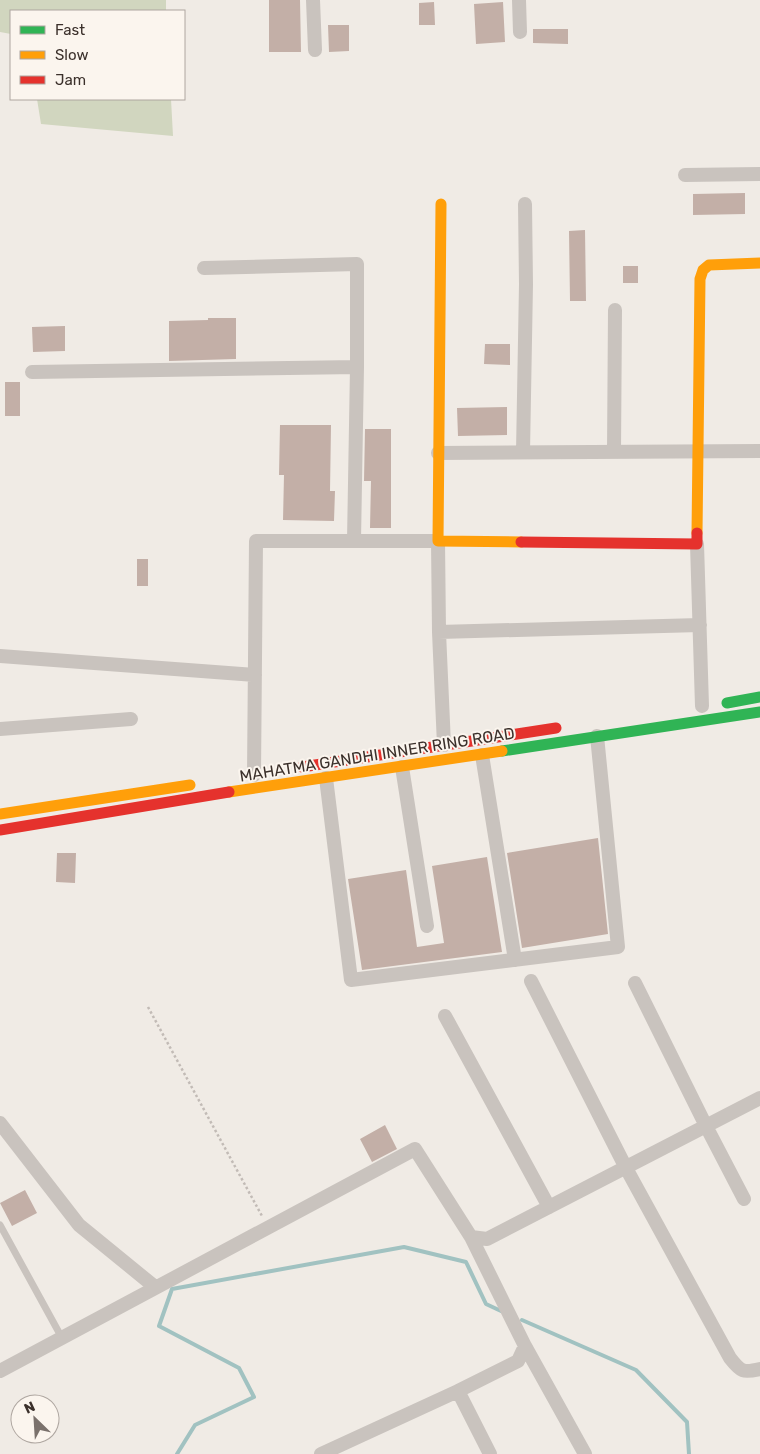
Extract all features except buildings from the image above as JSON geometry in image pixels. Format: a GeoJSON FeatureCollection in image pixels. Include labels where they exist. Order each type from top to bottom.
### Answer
{"type":"FeatureCollection","features":[{"type":"Feature","properties":{"kind":"main road"},"geometry":{"type":"LineString","coordinates":[[441,204],[438,541],[697,544],[700,279],[703,270],[709,265],[760,262]]}},
{"type":"Feature","properties":{"kind":"main road"},"geometry":{"type":"LineString","coordinates":[[706,706],[760,697]]}},
{"type":"Feature","properties":{"kind":"main road","name":"MAHATMA GANDHI INNER RING ROAD"},"geometry":{"type":"LineString","coordinates":[[0,830],[760,712]]}},
{"type":"Feature","properties":{"kind":"main road","name":"MAHATMA GANDHI INNER RING ROAD"},"geometry":{"type":"LineString","coordinates":[[294,768],[568,726]]}},
{"type":"Feature","properties":{"kind":"main road"},"geometry":{"type":"LineString","coordinates":[[0,814],[196,784]]}},
{"type":"Feature","properties":{"kind":"street"},"geometry":{"type":"LineString","coordinates":[[313,0],[315,50]]}},
{"type":"Feature","properties":{"kind":"street"},"geometry":{"type":"LineString","coordinates":[[519,0],[520,32]]}},
{"type":"Feature","properties":{"kind":"street"},"geometry":{"type":"LineString","coordinates":[[685,175],[760,174]]}},
{"type":"Feature","properties":{"kind":"street"},"geometry":{"type":"LineString","coordinates":[[523,452],[526,284],[525,204]]}},
{"type":"Feature","properties":{"kind":"street"},"geometry":{"type":"LineString","coordinates":[[204,268],[357,264],[354,541]]}},
{"type":"Feature","properties":{"kind":"street"},"geometry":{"type":"LineString","coordinates":[[614,452],[615,310]]}},
{"type":"Feature","properties":{"kind":"street"},"geometry":{"type":"LineString","coordinates":[[32,372],[357,367]]}},
{"type":"Feature","properties":{"kind":"street"},"geometry":{"type":"LineString","coordinates":[[438,453],[760,451]]}},
{"type":"Feature","properties":{"kind":"street"},"geometry":{"type":"LineString","coordinates":[[254,774],[256,541],[438,541],[439,632],[444,745]]}},
{"type":"Feature","properties":{"kind":"street"},"geometry":{"type":"LineString","coordinates":[[697,544],[706,706]]}},
{"type":"Feature","properties":{"kind":"street"},"geometry":{"type":"LineString","coordinates":[[439,632],[700,625]]}},
{"type":"Feature","properties":{"kind":"street"},"geometry":{"type":"LineString","coordinates":[[0,656],[255,675]]}},
{"type":"Feature","properties":{"kind":"street"},"geometry":{"type":"LineString","coordinates":[[0,729],[131,719]]}},
{"type":"Feature","properties":{"kind":"street"},"geometry":{"type":"LineString","coordinates":[[326,778],[351,980],[618,947],[597,736]]}},
{"type":"Feature","properties":{"kind":"street"},"geometry":{"type":"LineString","coordinates":[[482,755],[515,960]]}},
{"type":"Feature","properties":{"kind":"street"},"geometry":{"type":"LineString","coordinates":[[402,767],[428,926]]}},
{"type":"Feature","properties":{"kind":"street"},"geometry":{"type":"LineString","coordinates":[[531,981],[626,1168],[730,1358],[742,1371],[748,1372],[760,1369]]}},
{"type":"Feature","properties":{"kind":"street"},"geometry":{"type":"LineString","coordinates":[[635,983],[744,1199]]}},
{"type":"Feature","properties":{"kind":"street"},"geometry":{"type":"LineString","coordinates":[[445,1016],[549,1207]]}},
{"type":"Feature","properties":{"kind":"street"},"geometry":{"type":"LineString","coordinates":[[471,1237],[487,1239],[760,1098]]}},
{"type":"Feature","properties":{"kind":"street"},"geometry":{"type":"LineString","coordinates":[[0,1123],[78,1225],[155,1287]]}},
{"type":"Feature","properties":{"kind":"street"},"geometry":{"type":"LineString","coordinates":[[0,1371],[415,1148],[471,1237],[578,1452]]}},
{"type":"Feature","properties":{"kind":"street"},"geometry":{"type":"LineString","coordinates":[[321,1454],[458,1391],[518,1361],[525,1346]]}},
{"type":"Feature","properties":{"kind":"street"},"geometry":{"type":"LineString","coordinates":[[458,1391],[490,1454]]}},
{"type":"Feature","properties":{"kind":"lane"},"geometry":{"type":"LineString","coordinates":[[0,1225],[62,1338]]}},
{"type":"Feature","properties":{"kind":"path"},"geometry":{"type":"LineString","coordinates":[[148,1007],[268,1226]]}},
{"type":"Feature","properties":{"kind":"green space"},"geometry":{"type":"Polygon","coordinates":[[[0,0],[166,0],[166,10],[10,10],[10,34],[0,32],[0,0]]]}},
{"type":"Feature","properties":{"kind":"green space"},"geometry":{"type":"Polygon","coordinates":[[[37,100],[171,100],[173,136],[41,124],[37,100]]]}},
{"type":"Feature","properties":{"kind":"waterway"},"geometry":{"type":"LineString","coordinates":[[177,1454],[195,1425],[254,1397],[239,1368],[159,1326],[172,1289],[404,1247],[466,1262],[486,1304],[501,1311]]}},
{"type":"Feature","properties":{"kind":"waterway"},"geometry":{"type":"LineString","coordinates":[[522,1320],[636,1370],[687,1422],[689,1454]]}},
{"type":"Feature","properties":{"kind":"traffic: fast"},"geometry":{"type":"LineString","coordinates":[[727,703],[760,697]]}},
{"type":"Feature","properties":{"kind":"traffic: fast"},"geometry":{"type":"LineString","coordinates":[[502,751],[760,712]]}},
{"type":"Feature","properties":{"kind":"traffic: slow"},"geometry":{"type":"LineString","coordinates":[[441,204],[438,541],[521,542]]}},
{"type":"Feature","properties":{"kind":"traffic: slow"},"geometry":{"type":"LineString","coordinates":[[697,533],[700,279],[703,270],[709,265],[760,263]]}},
{"type":"Feature","properties":{"kind":"traffic: slow"},"geometry":{"type":"LineString","coordinates":[[229,792],[502,751]]}},
{"type":"Feature","properties":{"kind":"traffic: slow"},"geometry":{"type":"LineString","coordinates":[[0,814],[190,785]]}},
{"type":"Feature","properties":{"kind":"traffic: jam"},"geometry":{"type":"LineString","coordinates":[[521,542],[697,544],[697,533]]}},
{"type":"Feature","properties":{"kind":"traffic: jam"},"geometry":{"type":"LineString","coordinates":[[302,767],[556,728]]}},
{"type":"Feature","properties":{"kind":"traffic: jam"},"geometry":{"type":"LineString","coordinates":[[0,830],[229,792]]}}]}
